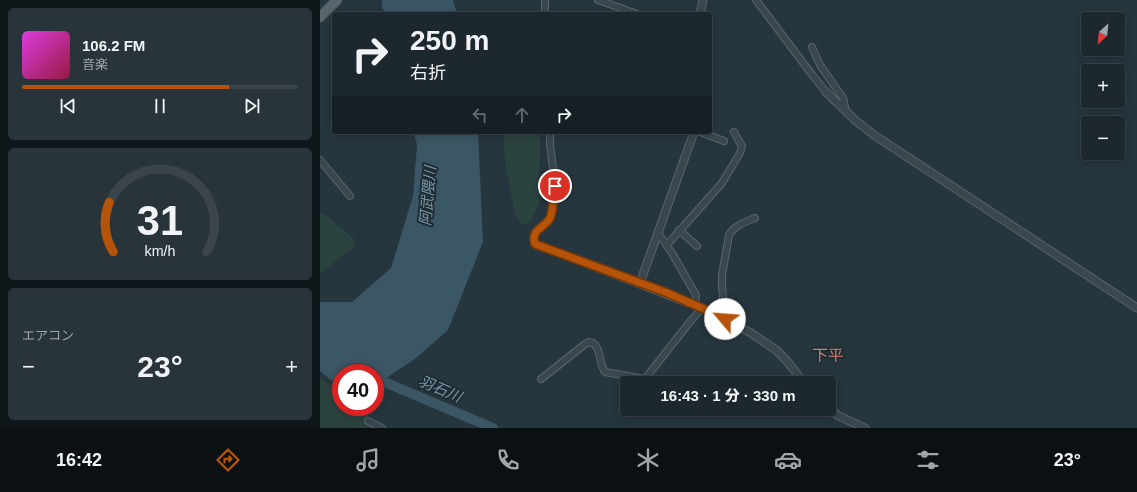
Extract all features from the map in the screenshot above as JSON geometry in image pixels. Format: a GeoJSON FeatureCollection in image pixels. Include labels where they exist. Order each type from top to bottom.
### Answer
{"type":"FeatureCollection","features":[{"type":"Feature","properties":{"kind":"main road"},"geometry":{"type":"LineString","coordinates":[[320,18],[337,0]]}},
{"type":"Feature","properties":{"kind":"street"},"geometry":{"type":"LineString","coordinates":[[545,0],[545,12]]}},
{"type":"Feature","properties":{"kind":"street"},"geometry":{"type":"LineString","coordinates":[[598,0],[631,12]]}},
{"type":"Feature","properties":{"kind":"street"},"geometry":{"type":"LineString","coordinates":[[700,12],[703,0]]}},
{"type":"Feature","properties":{"kind":"street"},"geometry":{"type":"LineString","coordinates":[[756,0],[826,92],[874,135],[1137,308]]}},
{"type":"Feature","properties":{"kind":"street"},"geometry":{"type":"LineString","coordinates":[[812,47],[820,65],[843,98],[846,111]]}},
{"type":"Feature","properties":{"kind":"street"},"geometry":{"type":"LineString","coordinates":[[667,245],[722,183],[740,154],[742,146],[734,132]]}},
{"type":"Feature","properties":{"kind":"street"},"geometry":{"type":"LineString","coordinates":[[550,134],[555,186],[550,218],[535,232],[534,242],[537,246],[576,259],[699,306],[751,333],[776,350],[798,376]]}},
{"type":"Feature","properties":{"kind":"street"},"geometry":{"type":"LineString","coordinates":[[640,283],[693,134]]}},
{"type":"Feature","properties":{"kind":"street"},"geometry":{"type":"LineString","coordinates":[[705,134],[724,141]]}},
{"type":"Feature","properties":{"kind":"street"},"geometry":{"type":"LineString","coordinates":[[320,160],[350,196]]}},
{"type":"Feature","properties":{"kind":"street"},"geometry":{"type":"LineString","coordinates":[[725,319],[722,275],[728,236],[735,227],[755,218]]}},
{"type":"Feature","properties":{"kind":"street"},"geometry":{"type":"LineString","coordinates":[[679,230],[697,246]]}},
{"type":"Feature","properties":{"kind":"street"},"geometry":{"type":"LineString","coordinates":[[541,379],[584,345],[592,342],[598,347],[602,368],[605,372],[645,379],[689,323],[699,306],[696,295],[667,245],[658,233]]}},
{"type":"Feature","properties":{"kind":"street"},"geometry":{"type":"LineString","coordinates":[[836,414],[865,428]]}},
{"type":"Feature","properties":{"kind":"street"},"geometry":{"type":"LineString","coordinates":[[368,421],[382,428]]}},
{"type":"Feature","properties":{"kind":"green space"},"geometry":{"type":"Polygon","coordinates":[[[503,134],[540,134],[539,204],[531,221],[525,225],[521,223],[515,214],[506,168],[503,134]]]}},
{"type":"Feature","properties":{"kind":"green space"},"geometry":{"type":"Polygon","coordinates":[[[320,213],[327,216],[354,239],[355,246],[320,273],[320,213]]]}},
{"type":"Feature","properties":{"kind":"green space"},"geometry":{"type":"Polygon","coordinates":[[[320,378],[332,387],[332,416],[367,416],[380,428],[320,428],[320,378]]]}},
{"type":"Feature","properties":{"kind":"water"},"geometry":{"type":"Polygon","coordinates":[[[382,0],[453,0],[456,12],[385,12],[382,7],[382,0]]]}},
{"type":"Feature","properties":{"kind":"water","name":"阿武隈川"},"geometry":{"type":"Polygon","coordinates":[[[414,134],[478,134],[483,242],[448,330],[415,359],[384,379],[384,364],[332,364],[332,380],[320,371],[320,302],[352,302],[391,268],[413,196],[417,145],[414,134]]]}},
{"type":"Feature","properties":{"kind":"waterway","name":"羽石川"},"geometry":{"type":"LineString","coordinates":[[384,382],[493,428]]}},
{"type":"Feature","properties":{"kind":"district","name":"下平"},"geometry":{"type":"Point","coordinates":[828,355]}},
{"type":"Feature","properties":{"kind":"route"},"geometry":{"type":"LineString","coordinates":[[555,186],[550,218],[535,232],[534,235],[534,242],[537,246],[665,292],[725,319]]}}]}
